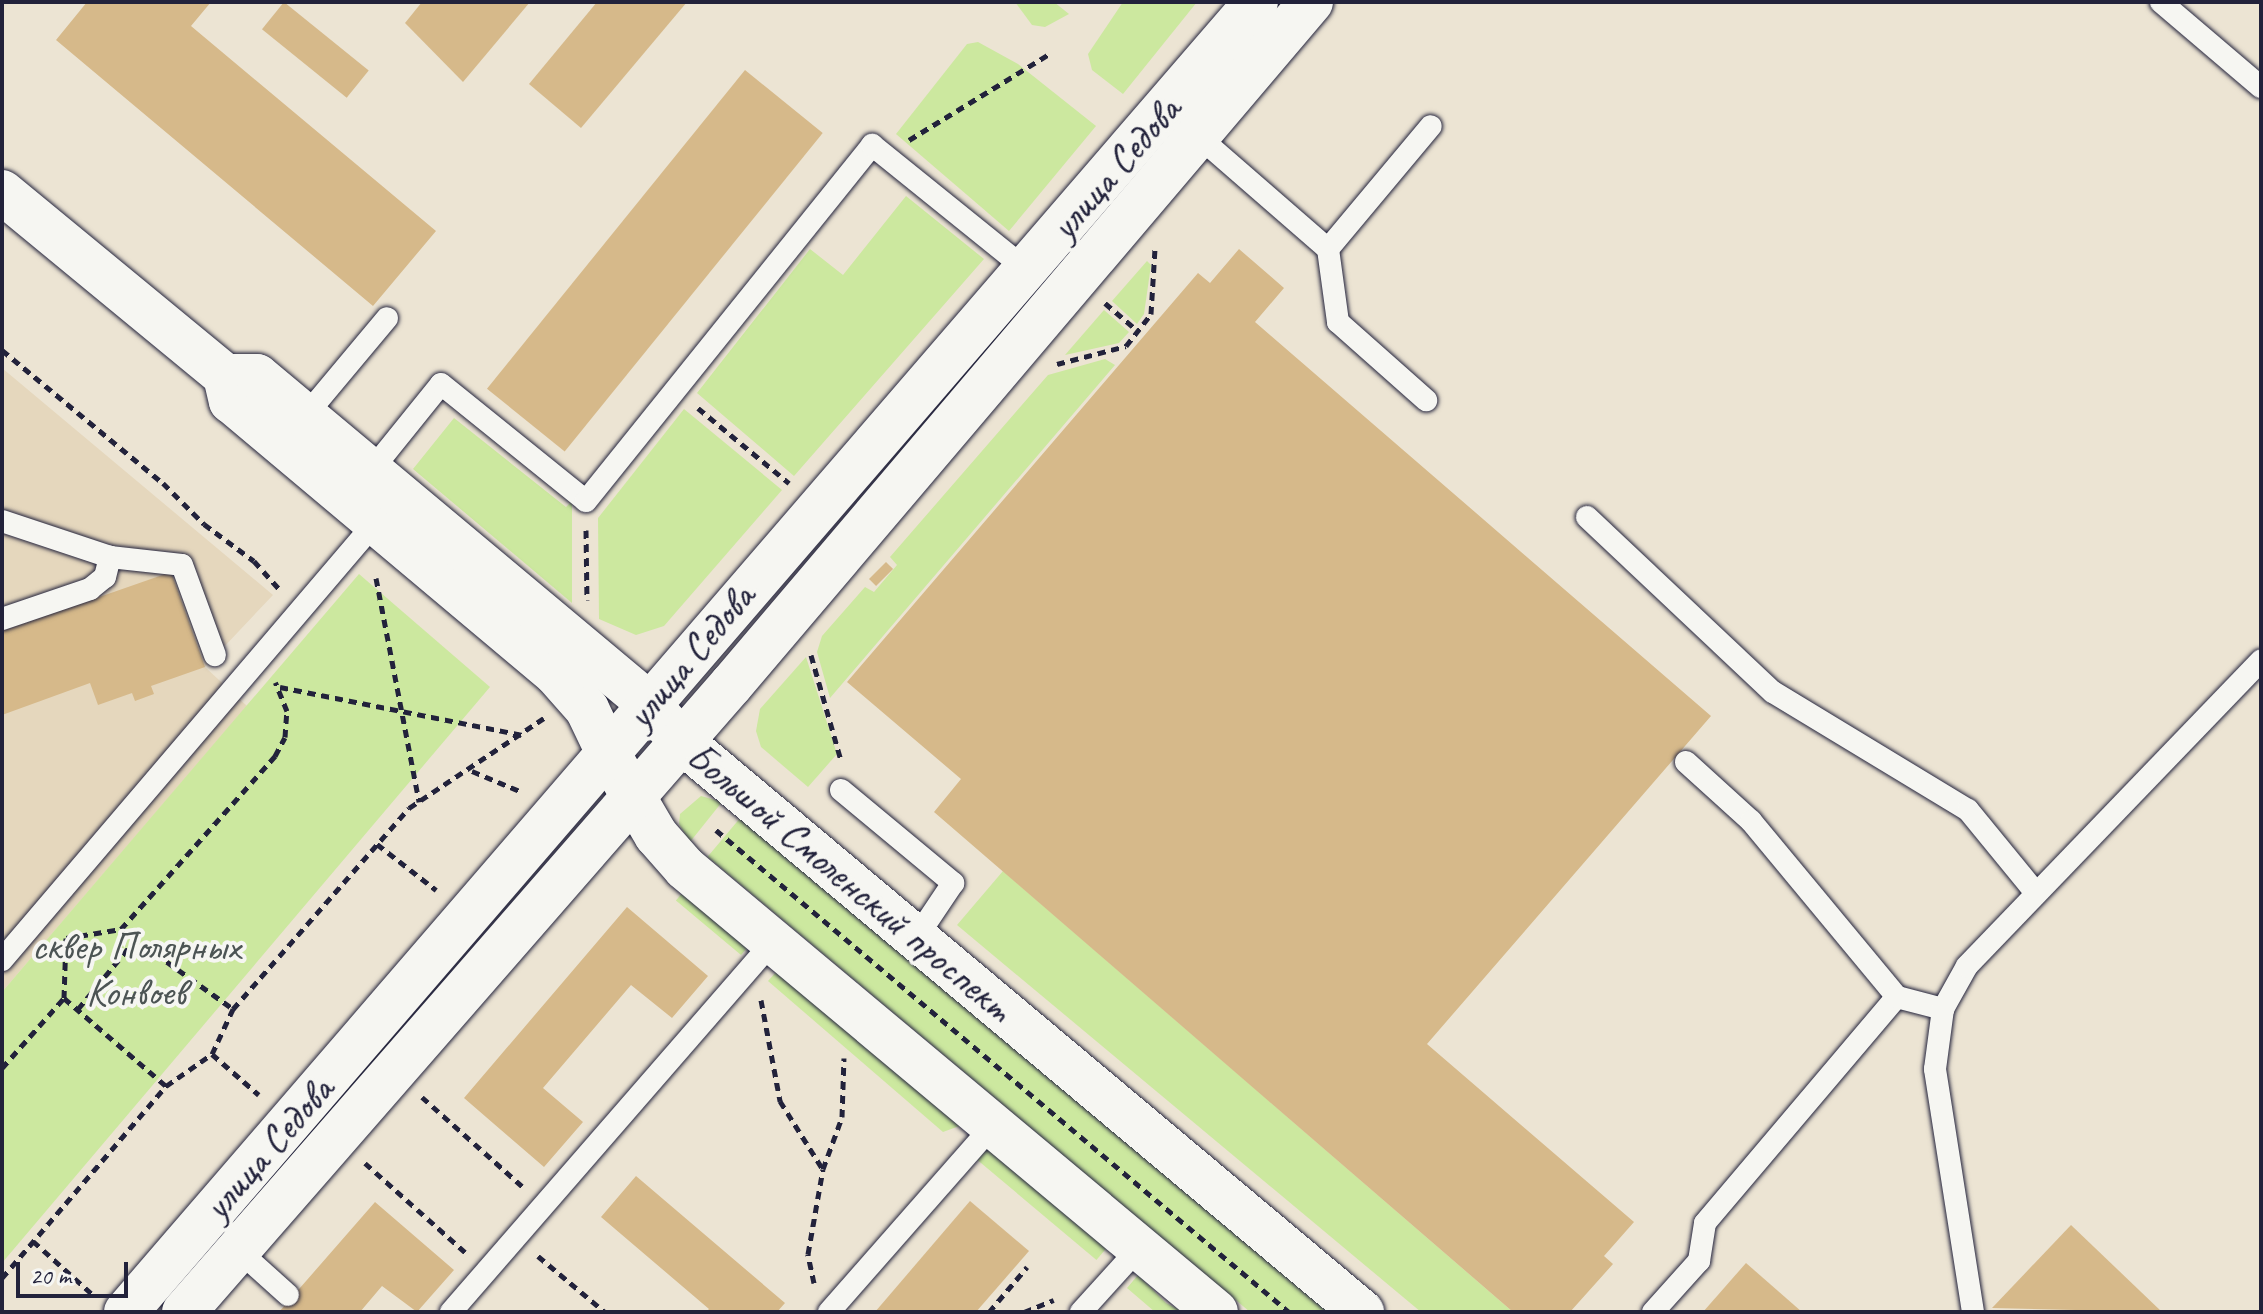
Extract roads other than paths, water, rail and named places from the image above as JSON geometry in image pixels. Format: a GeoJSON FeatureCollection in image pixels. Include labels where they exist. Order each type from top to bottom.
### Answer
{"type":"FeatureCollection","features":[{"type":"Feature","properties":{"kind":"main road","name":"улица Седова"},"geometry":{"type":"LineString","coordinates":[[112,1306],[609,755],[647,702],[1027,270],[1256,2]]}},
{"type":"Feature","properties":{"kind":"main road","name":"улица Седова"},"geometry":{"type":"LineString","coordinates":[[184,1312],[681,741],[1191,147],[1311,2]]}},
{"type":"Feature","properties":{"kind":"main road","name":"Большой Смоленский проспект"},"geometry":{"type":"LineString","coordinates":[[2,192],[225,376],[257,376],[294,430],[373,510],[556,674],[587,709],[609,755],[656,835],[685,868],[1216,1312]]}},
{"type":"Feature","properties":{"kind":"main road","name":"Большой Смоленский проспект"},"geometry":{"type":"LineString","coordinates":[[373,510],[647,702],[681,741],[1362,1312]]}},
{"type":"Feature","properties":{"kind":"lane"},"geometry":{"type":"LineString","coordinates":[[2161,2],[2261,87]]}},
{"type":"Feature","properties":{"kind":"lane"},"geometry":{"type":"LineString","coordinates":[[1156,120],[1328,249],[1338,322],[1426,400]]}},
{"type":"Feature","properties":{"kind":"lane"},"geometry":{"type":"LineString","coordinates":[[1328,249],[1431,126]]}},
{"type":"Feature","properties":{"kind":"lane"},"geometry":{"type":"LineString","coordinates":[[2,960],[255,663],[373,510],[441,384],[586,501],[872,145],[1027,270]]}},
{"type":"Feature","properties":{"kind":"lane"},"geometry":{"type":"LineString","coordinates":[[294,430],[387,318]]}},
{"type":"Feature","properties":{"kind":"lane"},"geometry":{"type":"LineString","coordinates":[[1587,517],[1773,692],[1968,810],[2035,892]]}},
{"type":"Feature","properties":{"kind":"lane"},"geometry":{"type":"LineString","coordinates":[[2,521],[110,557],[182,565],[215,655]]}},
{"type":"Feature","properties":{"kind":"lane"},"geometry":{"type":"LineString","coordinates":[[2,619],[90,589],[105,577],[110,557]]}},
{"type":"Feature","properties":{"kind":"lane"},"geometry":{"type":"LineString","coordinates":[[1973,1312],[1935,1069],[1943,1009],[1967,966],[2035,892],[2181,749],[2261,661]]}},
{"type":"Feature","properties":{"kind":"lane"},"geometry":{"type":"LineString","coordinates":[[1686,762],[1751,821],[1897,997],[1943,1009]]}},
{"type":"Feature","properties":{"kind":"lane"},"geometry":{"type":"LineString","coordinates":[[841,790],[953,883],[916,938]]}},
{"type":"Feature","properties":{"kind":"lane"},"geometry":{"type":"LineString","coordinates":[[451,1312],[773,942]]}},
{"type":"Feature","properties":{"kind":"lane"},"geometry":{"type":"LineString","coordinates":[[1653,1312],[1699,1261],[1705,1223],[1897,997]]}},
{"type":"Feature","properties":{"kind":"lane"},"geometry":{"type":"LineString","coordinates":[[823,1305],[993,1125]]}},
{"type":"Feature","properties":{"kind":"lane"},"geometry":{"type":"LineString","coordinates":[[1081,1312],[1139,1248]]}},
{"type":"Feature","properties":{"kind":"lane"},"geometry":{"type":"LineString","coordinates":[[238,1250],[288,1295]]}},
{"type":"Feature","properties":{"kind":"park label","name":"сквер Полярных Конвоев"},"geometry":{"type":"Point","coordinates":[136,969]}}]}
